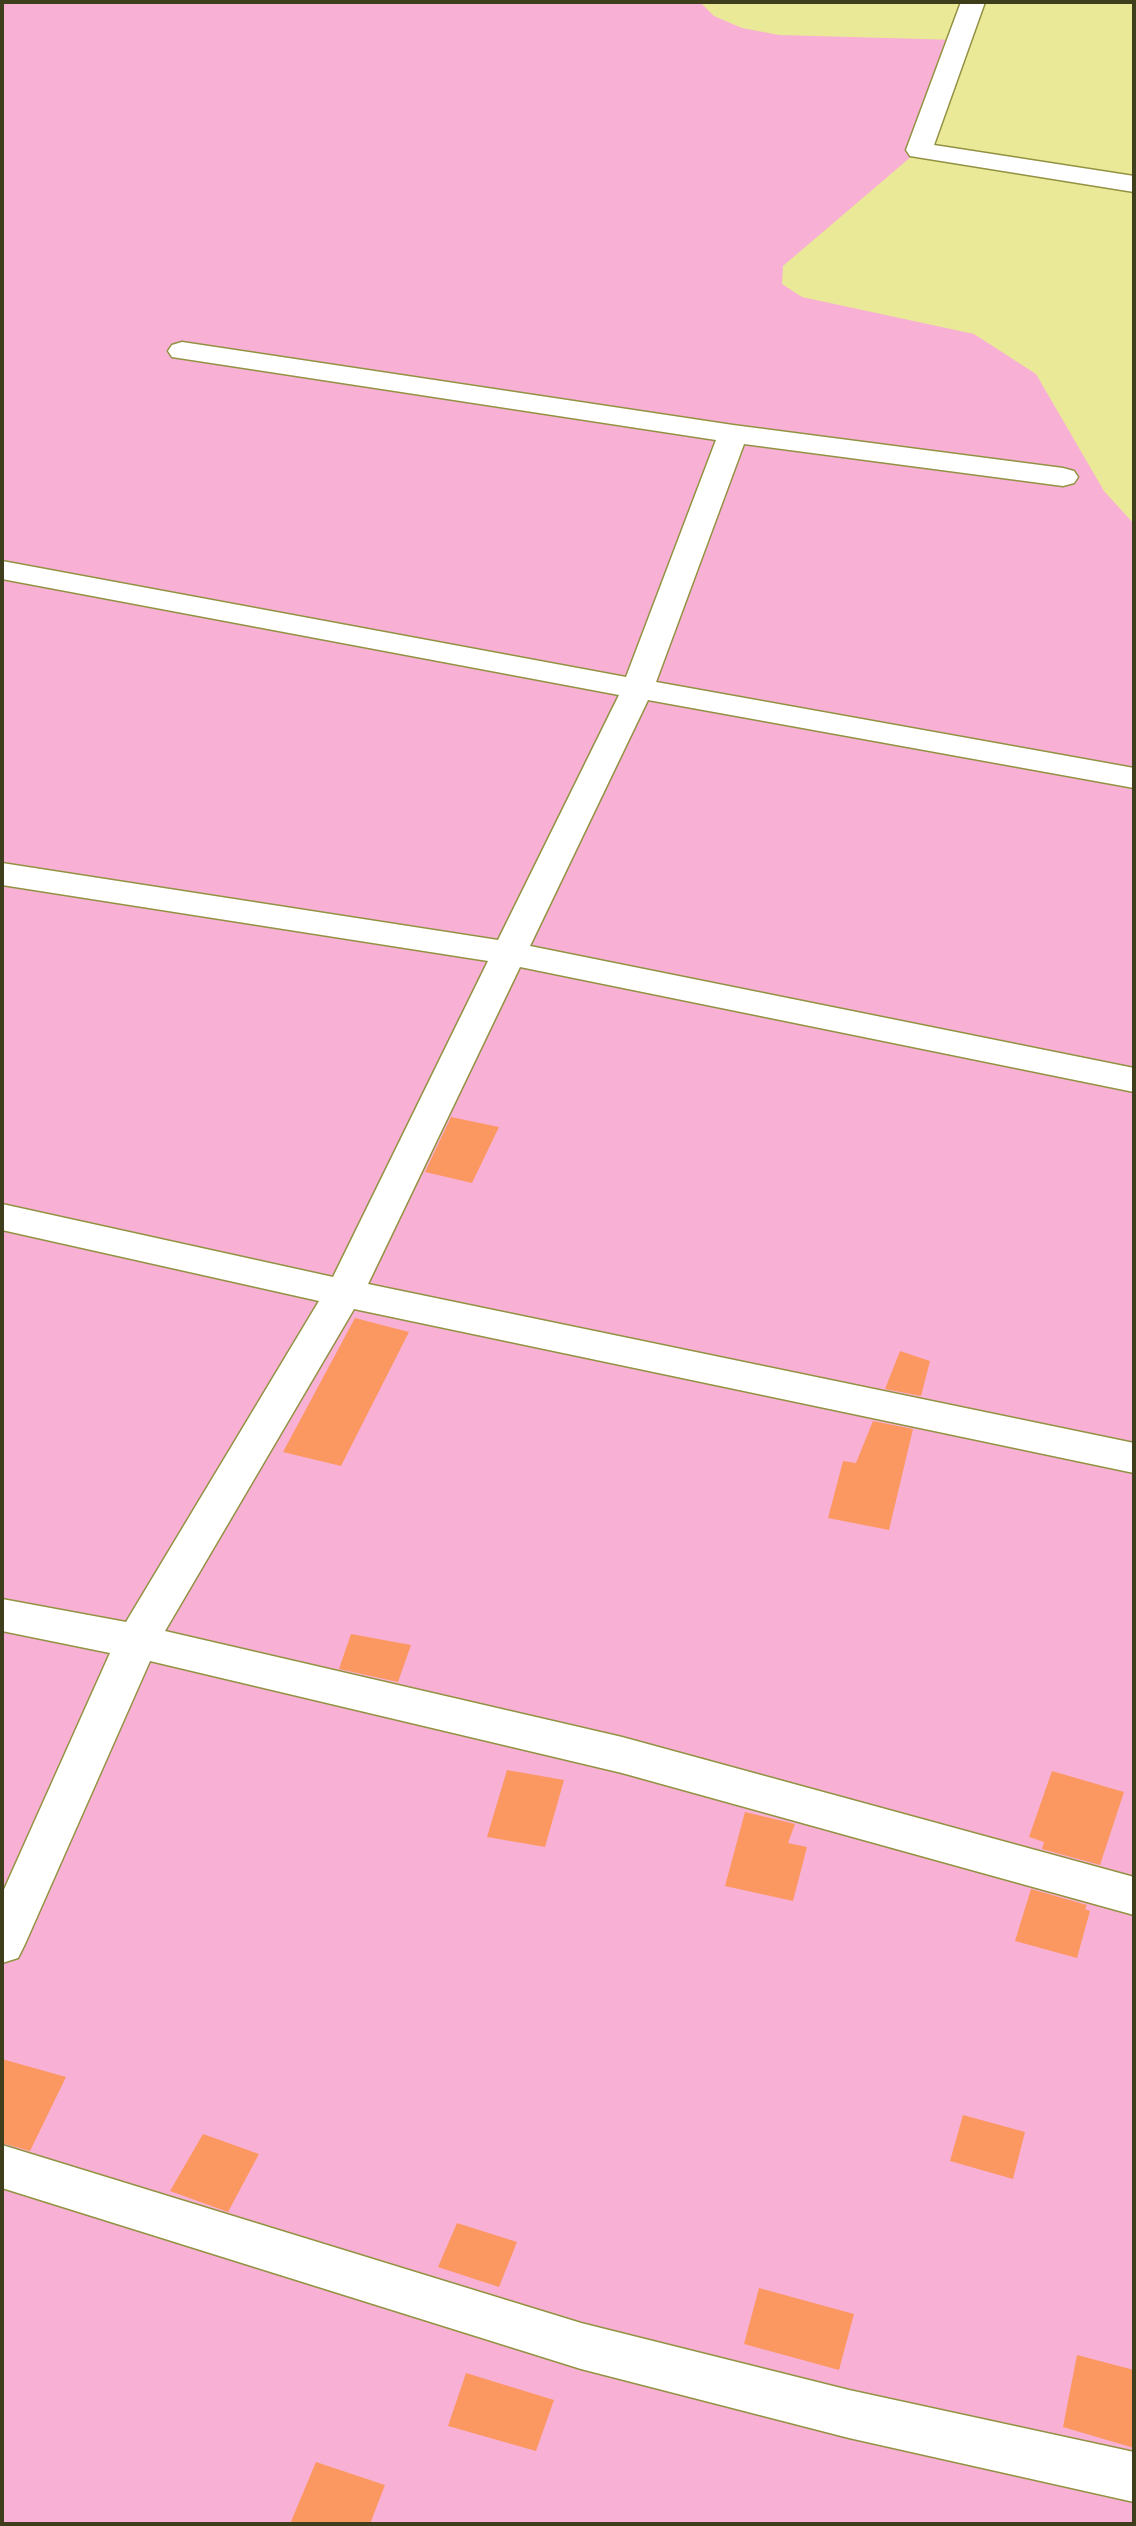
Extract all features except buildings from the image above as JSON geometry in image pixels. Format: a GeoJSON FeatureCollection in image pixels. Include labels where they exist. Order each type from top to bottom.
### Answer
{"type":"FeatureCollection","features":[{"type":"Feature","properties":{"kind":"lane"},"geometry":{"type":"LineString","coordinates":[[973,2],[919,150],[1134,184]]}},
{"type":"Feature","properties":{"kind":"lane"},"geometry":{"type":"LineString","coordinates":[[182,351],[733,434],[1063,477]]}},
{"type":"Feature","properties":{"kind":"lane"},"geometry":{"type":"LineString","coordinates":[[2,1944],[137,1641],[344,1293],[638,688],[733,434]]}},
{"type":"Feature","properties":{"kind":"lane"},"geometry":{"type":"LineString","coordinates":[[2,570],[1134,778]]}},
{"type":"Feature","properties":{"kind":"lane"},"geometry":{"type":"LineString","coordinates":[[2,874],[509,953],[1134,1080]]}},
{"type":"Feature","properties":{"kind":"lane"},"geometry":{"type":"LineString","coordinates":[[2,1217],[344,1293],[1134,1458]]}},
{"type":"Feature","properties":{"kind":"lane"},"geometry":{"type":"LineString","coordinates":[[2,1615],[137,1641],[622,1755],[1134,1896]]}},
{"type":"Feature","properties":{"kind":"lane"},"geometry":{"type":"LineString","coordinates":[[2,2166],[581,2346],[849,2414],[1134,2477]]}},
{"type":"Feature","properties":{"kind":"shaded area"},"geometry":{"type":"Polygon","coordinates":[[[2,2],[700,2],[714,16],[742,28],[779,35],[959,40],[919,150],[783,266],[782,284],[802,297],[974,334],[1036,374],[1104,491],[1134,524],[1134,2524],[2,2524],[2,2]]]}}]}
